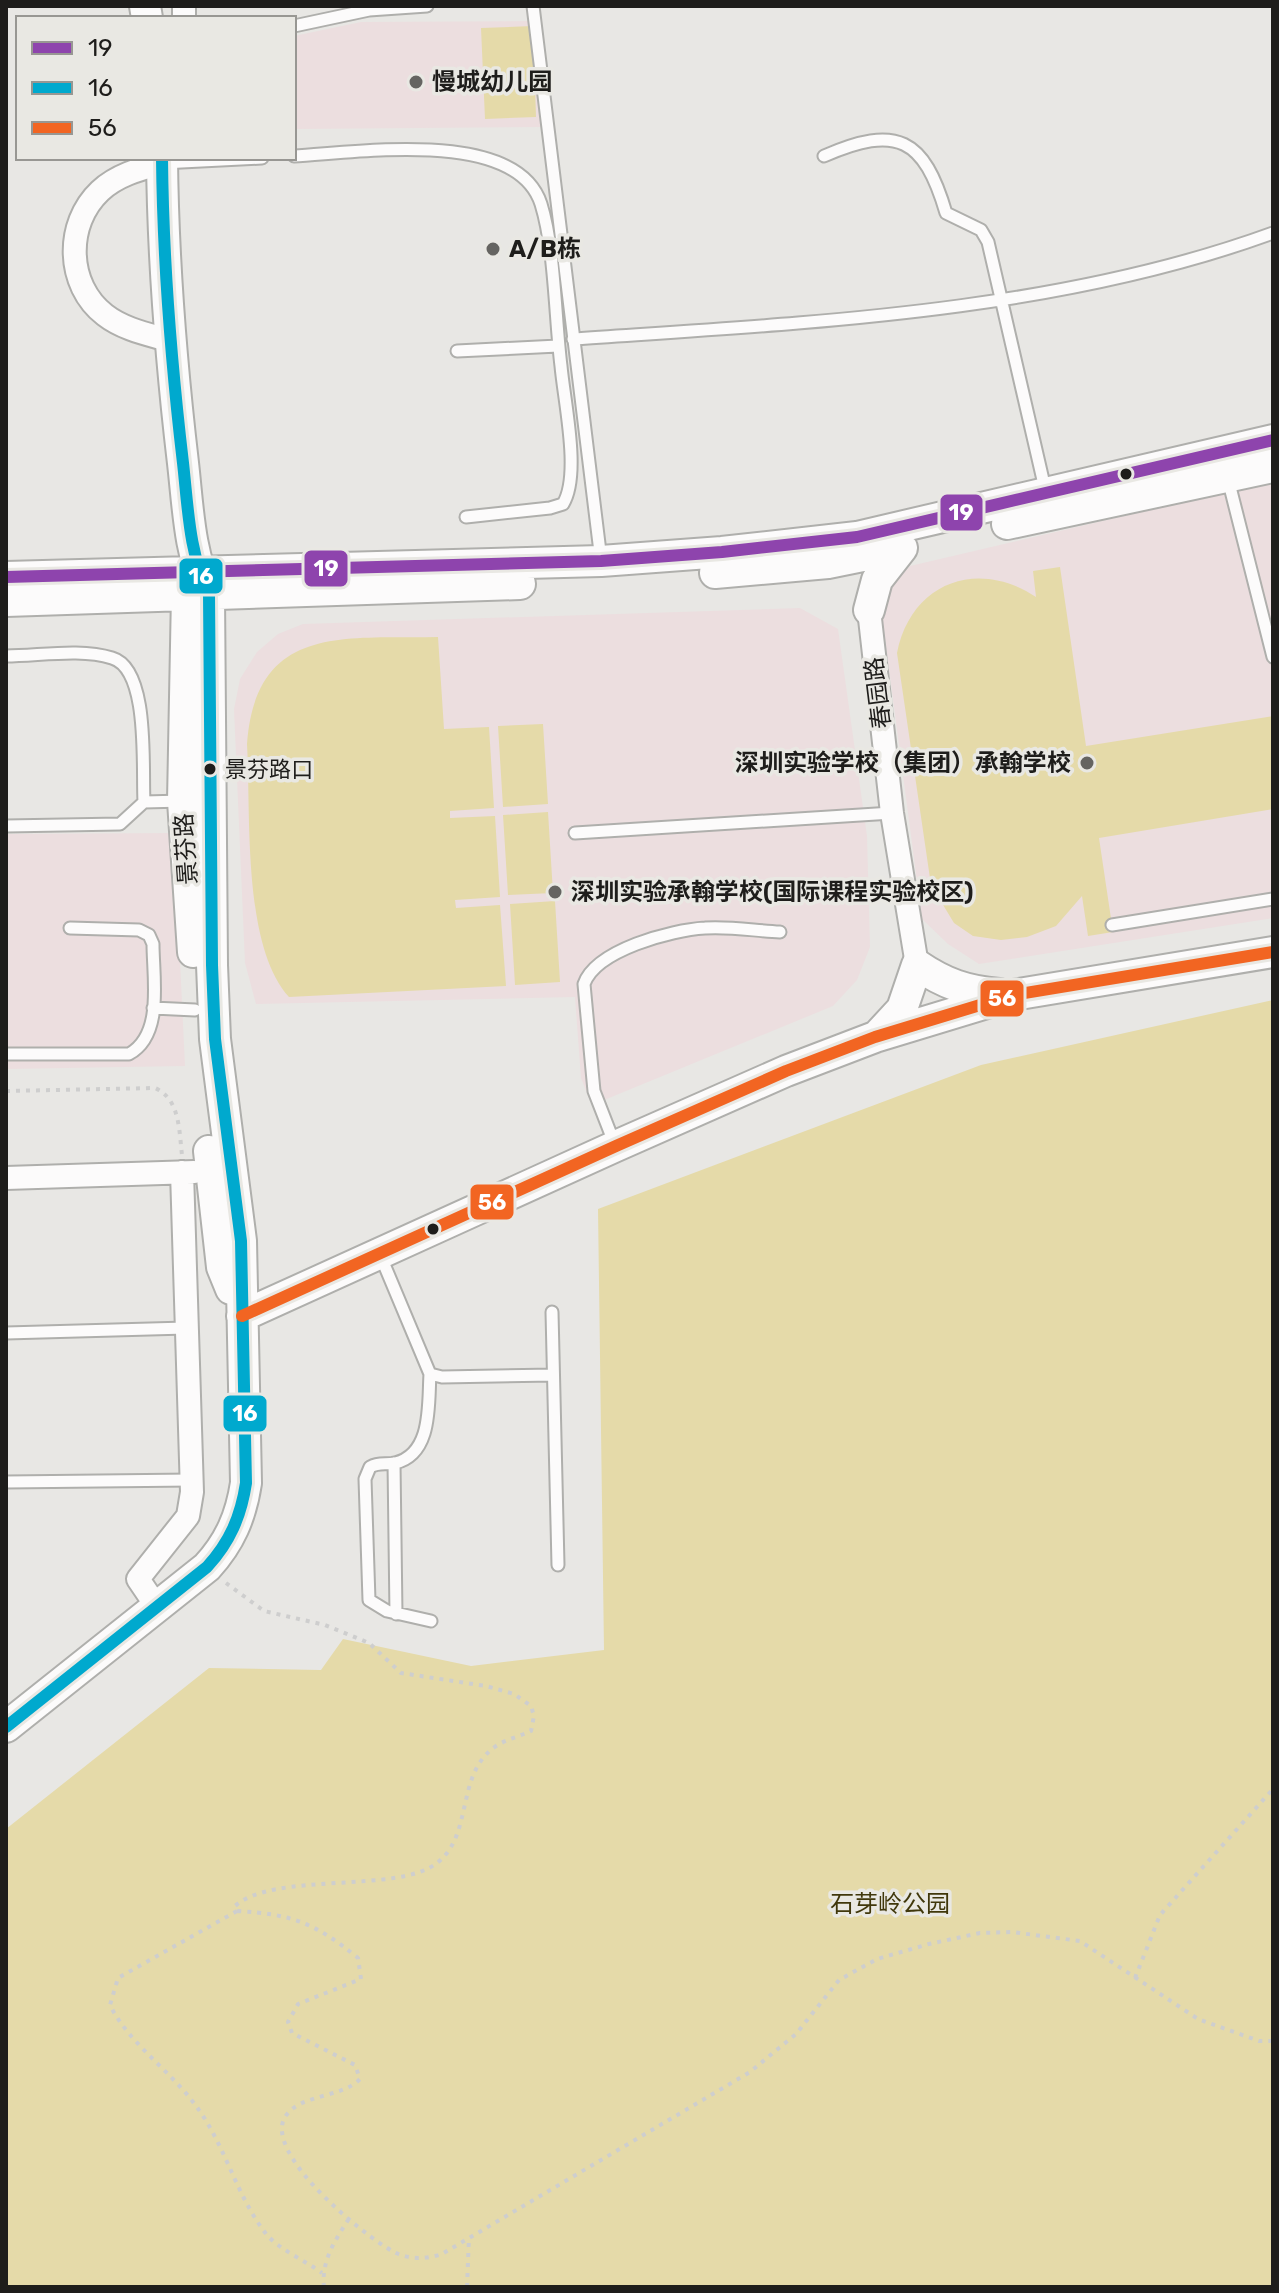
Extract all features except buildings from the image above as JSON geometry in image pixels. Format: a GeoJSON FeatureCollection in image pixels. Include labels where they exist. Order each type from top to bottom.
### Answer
{"type":"FeatureCollection","features":[{"type":"Feature","properties":{"kind":"street","name":"景芬路"},"geometry":{"type":"LineString","coordinates":[[6,1727],[207,1567],[230,1536],[243,1501],[241,1241],[215,1039],[198,586],[168,340],[162,161]]}},
{"type":"Feature","properties":{"kind":"street"},"geometry":{"type":"LineString","coordinates":[[162,161],[119,178],[100,191],[80,215],[74,240],[76,270],[88,296],[105,316],[136,331],[168,340]]}},
{"type":"Feature","properties":{"kind":"street"},"geometry":{"type":"LineString","coordinates":[[6,601],[601,561],[857,537],[1273,440]]}},
{"type":"Feature","properties":{"kind":"street"},"geometry":{"type":"LineString","coordinates":[[6,577],[198,586],[603,581],[823,564],[1273,467]]}},
{"type":"Feature","properties":{"kind":"street","name":"春园路"},"geometry":{"type":"LineString","coordinates":[[875,1037],[902,1009],[917,965],[892,813],[869,610],[877,580],[902,548]]}},
{"type":"Feature","properties":{"kind":"street"},"geometry":{"type":"LineString","coordinates":[[823,564],[849,585],[869,610]]}},
{"type":"Feature","properties":{"kind":"street","name":"景芬路"},"geometry":{"type":"LineString","coordinates":[[198,586],[183,801],[195,1010],[194,1172],[222,1267],[242,1316]]}},
{"type":"Feature","properties":{"kind":"street"},"geometry":{"type":"LineString","coordinates":[[242,1316],[786,1071],[875,1037],[1013,995],[1273,952]]}},
{"type":"Feature","properties":{"kind":"street"},"geometry":{"type":"LineString","coordinates":[[917,965],[966,991],[1013,995]]}},
{"type":"Feature","properties":{"kind":"street"},"geometry":{"type":"LineString","coordinates":[[6,1178],[194,1172],[186,1328],[192,1480],[188,1516],[138,1579],[140,1588],[157,1607]]}},
{"type":"Feature","properties":{"kind":"lane"},"geometry":{"type":"LineString","coordinates":[[296,26],[369,10],[427,6]]}},
{"type":"Feature","properties":{"kind":"lane"},"geometry":{"type":"LineString","coordinates":[[533,6],[601,561]]}},
{"type":"Feature","properties":{"kind":"lane"},"geometry":{"type":"LineString","coordinates":[[824,156],[869,140],[904,142],[918,152],[937,183],[946,213],[981,230],[988,242],[1046,493]]}},
{"type":"Feature","properties":{"kind":"lane"},"geometry":{"type":"LineString","coordinates":[[296,156],[421,150],[487,158],[513,169],[540,200],[568,438],[568,495],[563,504],[550,508],[466,517]]}},
{"type":"Feature","properties":{"kind":"lane"},"geometry":{"type":"LineString","coordinates":[[162,161],[195,160]]}},
{"type":"Feature","properties":{"kind":"lane"},"geometry":{"type":"LineString","coordinates":[[573,339],[805,323],[1000,298],[1079,285],[1198,258],[1273,233]]}},
{"type":"Feature","properties":{"kind":"lane"},"geometry":{"type":"LineString","coordinates":[[457,351],[558,346]]}},
{"type":"Feature","properties":{"kind":"lane"},"geometry":{"type":"LineString","coordinates":[[1228,477],[1273,657]]}},
{"type":"Feature","properties":{"kind":"lane"},"geometry":{"type":"LineString","coordinates":[[6,656],[97,655],[115,658],[127,666],[135,679],[139,697],[144,802]]}},
{"type":"Feature","properties":{"kind":"lane"},"geometry":{"type":"LineString","coordinates":[[6,826],[120,824],[144,802],[183,801]]}},
{"type":"Feature","properties":{"kind":"lane"},"geometry":{"type":"LineString","coordinates":[[575,833],[892,813]]}},
{"type":"Feature","properties":{"kind":"lane"},"geometry":{"type":"LineString","coordinates":[[1112,925],[1273,899]]}},
{"type":"Feature","properties":{"kind":"lane"},"geometry":{"type":"LineString","coordinates":[[6,1054],[129,1054],[140,1049],[149,1036],[153,1008],[153,944],[149,935],[139,930],[70,928]]}},
{"type":"Feature","properties":{"kind":"lane"},"geometry":{"type":"LineString","coordinates":[[616,1146],[594,1091],[584,984],[588,972],[626,948],[703,928],[780,932]]}},
{"type":"Feature","properties":{"kind":"lane"},"geometry":{"type":"LineString","coordinates":[[153,1008],[195,1010]]}},
{"type":"Feature","properties":{"kind":"lane"},"geometry":{"type":"LineString","coordinates":[[379,1252],[430,1374],[427,1431],[407,1457],[394,1463],[377,1463],[370,1467],[365,1479],[369,1600],[396,1614],[431,1621]]}},
{"type":"Feature","properties":{"kind":"lane"},"geometry":{"type":"LineString","coordinates":[[552,1312],[558,1565]]}},
{"type":"Feature","properties":{"kind":"lane"},"geometry":{"type":"LineString","coordinates":[[6,1333],[186,1328]]}},
{"type":"Feature","properties":{"kind":"lane"},"geometry":{"type":"LineString","coordinates":[[430,1374],[442,1377],[553,1375]]}},
{"type":"Feature","properties":{"kind":"lane"},"geometry":{"type":"LineString","coordinates":[[394,1463],[396,1614]]}},
{"type":"Feature","properties":{"kind":"lane"},"geometry":{"type":"LineString","coordinates":[[6,1482],[192,1480]]}},
{"type":"Feature","properties":{"kind":"path"},"geometry":{"type":"LineString","coordinates":[[6,1091],[155,1088],[167,1093],[174,1104],[194,1172]]}},
{"type":"Feature","properties":{"kind":"path"},"geometry":{"type":"LineString","coordinates":[[207,1567],[264,1611],[325,1625],[369,1643],[408,1675],[486,1686],[514,1694],[531,1706],[534,1716],[531,1731],[490,1750],[469,1780],[453,1845],[437,1863],[415,1874],[261,1895],[240,1902],[235,1906],[237,1911]]}},
{"type":"Feature","properties":{"kind":"path"},"geometry":{"type":"LineString","coordinates":[[1135,1978],[1160,1915],[1273,1789]]}},
{"type":"Feature","properties":{"kind":"path"},"geometry":{"type":"LineString","coordinates":[[322,2273],[269,2238],[254,2214],[215,2132],[167,2070],[116,2017],[110,2005],[118,1978],[237,1911],[268,1911],[299,1920],[358,1958],[361,1979],[298,2004],[288,2022],[292,2033],[355,2065],[360,2079],[331,2096],[292,2110],[284,2118],[281,2132],[285,2151],[312,2187],[394,2252],[409,2257],[427,2259],[469,2237],[750,2072],[796,2034],[839,1980],[877,1959],[980,1933],[1012,1932],[1080,1941],[1198,2019],[1259,2041],[1273,2041]]}},
{"type":"Feature","properties":{"kind":"path"},"geometry":{"type":"LineString","coordinates":[[324,2287],[322,2273],[333,2244],[350,2217]]}},
{"type":"Feature","properties":{"kind":"path"},"geometry":{"type":"LineString","coordinates":[[467,2287],[469,2237]]}},
{"type":"Feature","properties":{"kind":"shaded area","name":"慢城幼儿园"},"geometry":{"type":"Polygon","coordinates":[[[533,21],[542,127],[296,129],[296,36],[361,22],[533,21]]]}},
{"type":"Feature","properties":{"kind":"shaded area","name":"深圳实验学校（集团）承翰学校"},"geometry":{"type":"Polygon","coordinates":[[[1273,481],[1273,918],[979,964],[948,944],[922,919],[881,608],[890,587],[910,566],[1273,481]]]}},
{"type":"Feature","properties":{"kind":"shaded area","name":"深圳实验承翰学校(国际课程实验校区)"},"geometry":{"type":"Polygon","coordinates":[[[800,608],[838,629],[867,836],[870,947],[857,980],[833,1006],[592,1105],[581,1078],[575,997],[256,1004],[245,963],[234,709],[240,679],[257,652],[278,634],[303,624],[800,608]]]}},
{"type":"Feature","properties":{"kind":"shaded area"},"geometry":{"type":"Polygon","coordinates":[[[174,833],[185,1066],[6,1069],[6,834],[174,833]]]}},
{"type":"Feature","properties":{"kind":"green space"},"geometry":{"type":"Polygon","coordinates":[[[533,26],[536,117],[485,119],[481,28],[533,26]]]}},
{"type":"Feature","properties":{"kind":"green space"},"geometry":{"type":"Polygon","coordinates":[[[1060,567],[1086,746],[1273,716],[1273,809],[1099,838],[1113,932],[1088,936],[1082,896],[1056,926],[1027,937],[1001,940],[973,936],[954,923],[931,885],[897,653],[916,609],[932,594],[950,584],[970,579],[992,579],[1014,585],[1036,597],[1033,571],[1060,567]]]}},
{"type":"Feature","properties":{"kind":"green space"},"geometry":{"type":"Polygon","coordinates":[[[438,637],[444,729],[489,727],[494,808],[450,811],[450,818],[495,816],[500,897],[455,900],[456,908],[500,905],[506,986],[289,997],[274,974],[256,913],[247,744],[254,705],[268,677],[287,657],[311,646],[339,640],[438,637]]]}},
{"type":"Feature","properties":{"kind":"green space"},"geometry":{"type":"Polygon","coordinates":[[[543,724],[548,804],[503,807],[498,726],[543,724]]]}},
{"type":"Feature","properties":{"kind":"green space"},"geometry":{"type":"Polygon","coordinates":[[[548,812],[553,893],[508,895],[503,815],[548,812]]]}},
{"type":"Feature","properties":{"kind":"green space"},"geometry":{"type":"Polygon","coordinates":[[[555,901],[560,982],[515,985],[510,904],[555,901]]]}},
{"type":"Feature","properties":{"kind":"green space","name":"石芽岭公园"},"geometry":{"type":"Polygon","coordinates":[[[1273,1000],[1273,2287],[6,2287],[6,1829],[209,1668],[321,1670],[343,1639],[471,1666],[604,1650],[598,1209],[981,1065],[1273,1000]]]}},
{"type":"Feature","properties":{"kind":"transit line","name":"16"},"geometry":{"type":"LineString","coordinates":[[6,1727],[207,1567],[233,1528],[246,1483],[241,1241],[215,1039],[209,594],[197,563],[188,513],[168,311],[162,160]]}},
{"type":"Feature","properties":{"kind":"transit line","name":"19"},"geometry":{"type":"LineString","coordinates":[[6,577],[601,561],[722,552],[857,537],[1273,440]]}},
{"type":"Feature","properties":{"kind":"transit line","name":"56"},"geometry":{"type":"LineString","coordinates":[[242,1316],[786,1071],[875,1037],[1013,995],[1273,952]]}},
{"type":"Feature","properties":{"kind":"place","name":"慢城幼儿园"},"geometry":{"type":"Point","coordinates":[416,82]}},
{"type":"Feature","properties":{"kind":"place","name":"A/B栋"},"geometry":{"type":"Point","coordinates":[493,249]}},
{"type":"Feature","properties":{"kind":"place","name":"深圳实验学校（集团）承翰学校"},"geometry":{"type":"Point","coordinates":[1087,763]}},
{"type":"Feature","properties":{"kind":"place","name":"景芬路口"},"geometry":{"type":"Point","coordinates":[210,769]}},
{"type":"Feature","properties":{"kind":"place","name":"深圳实验承翰学校(国际课程实验校区)"},"geometry":{"type":"Point","coordinates":[555,892]}}]}
